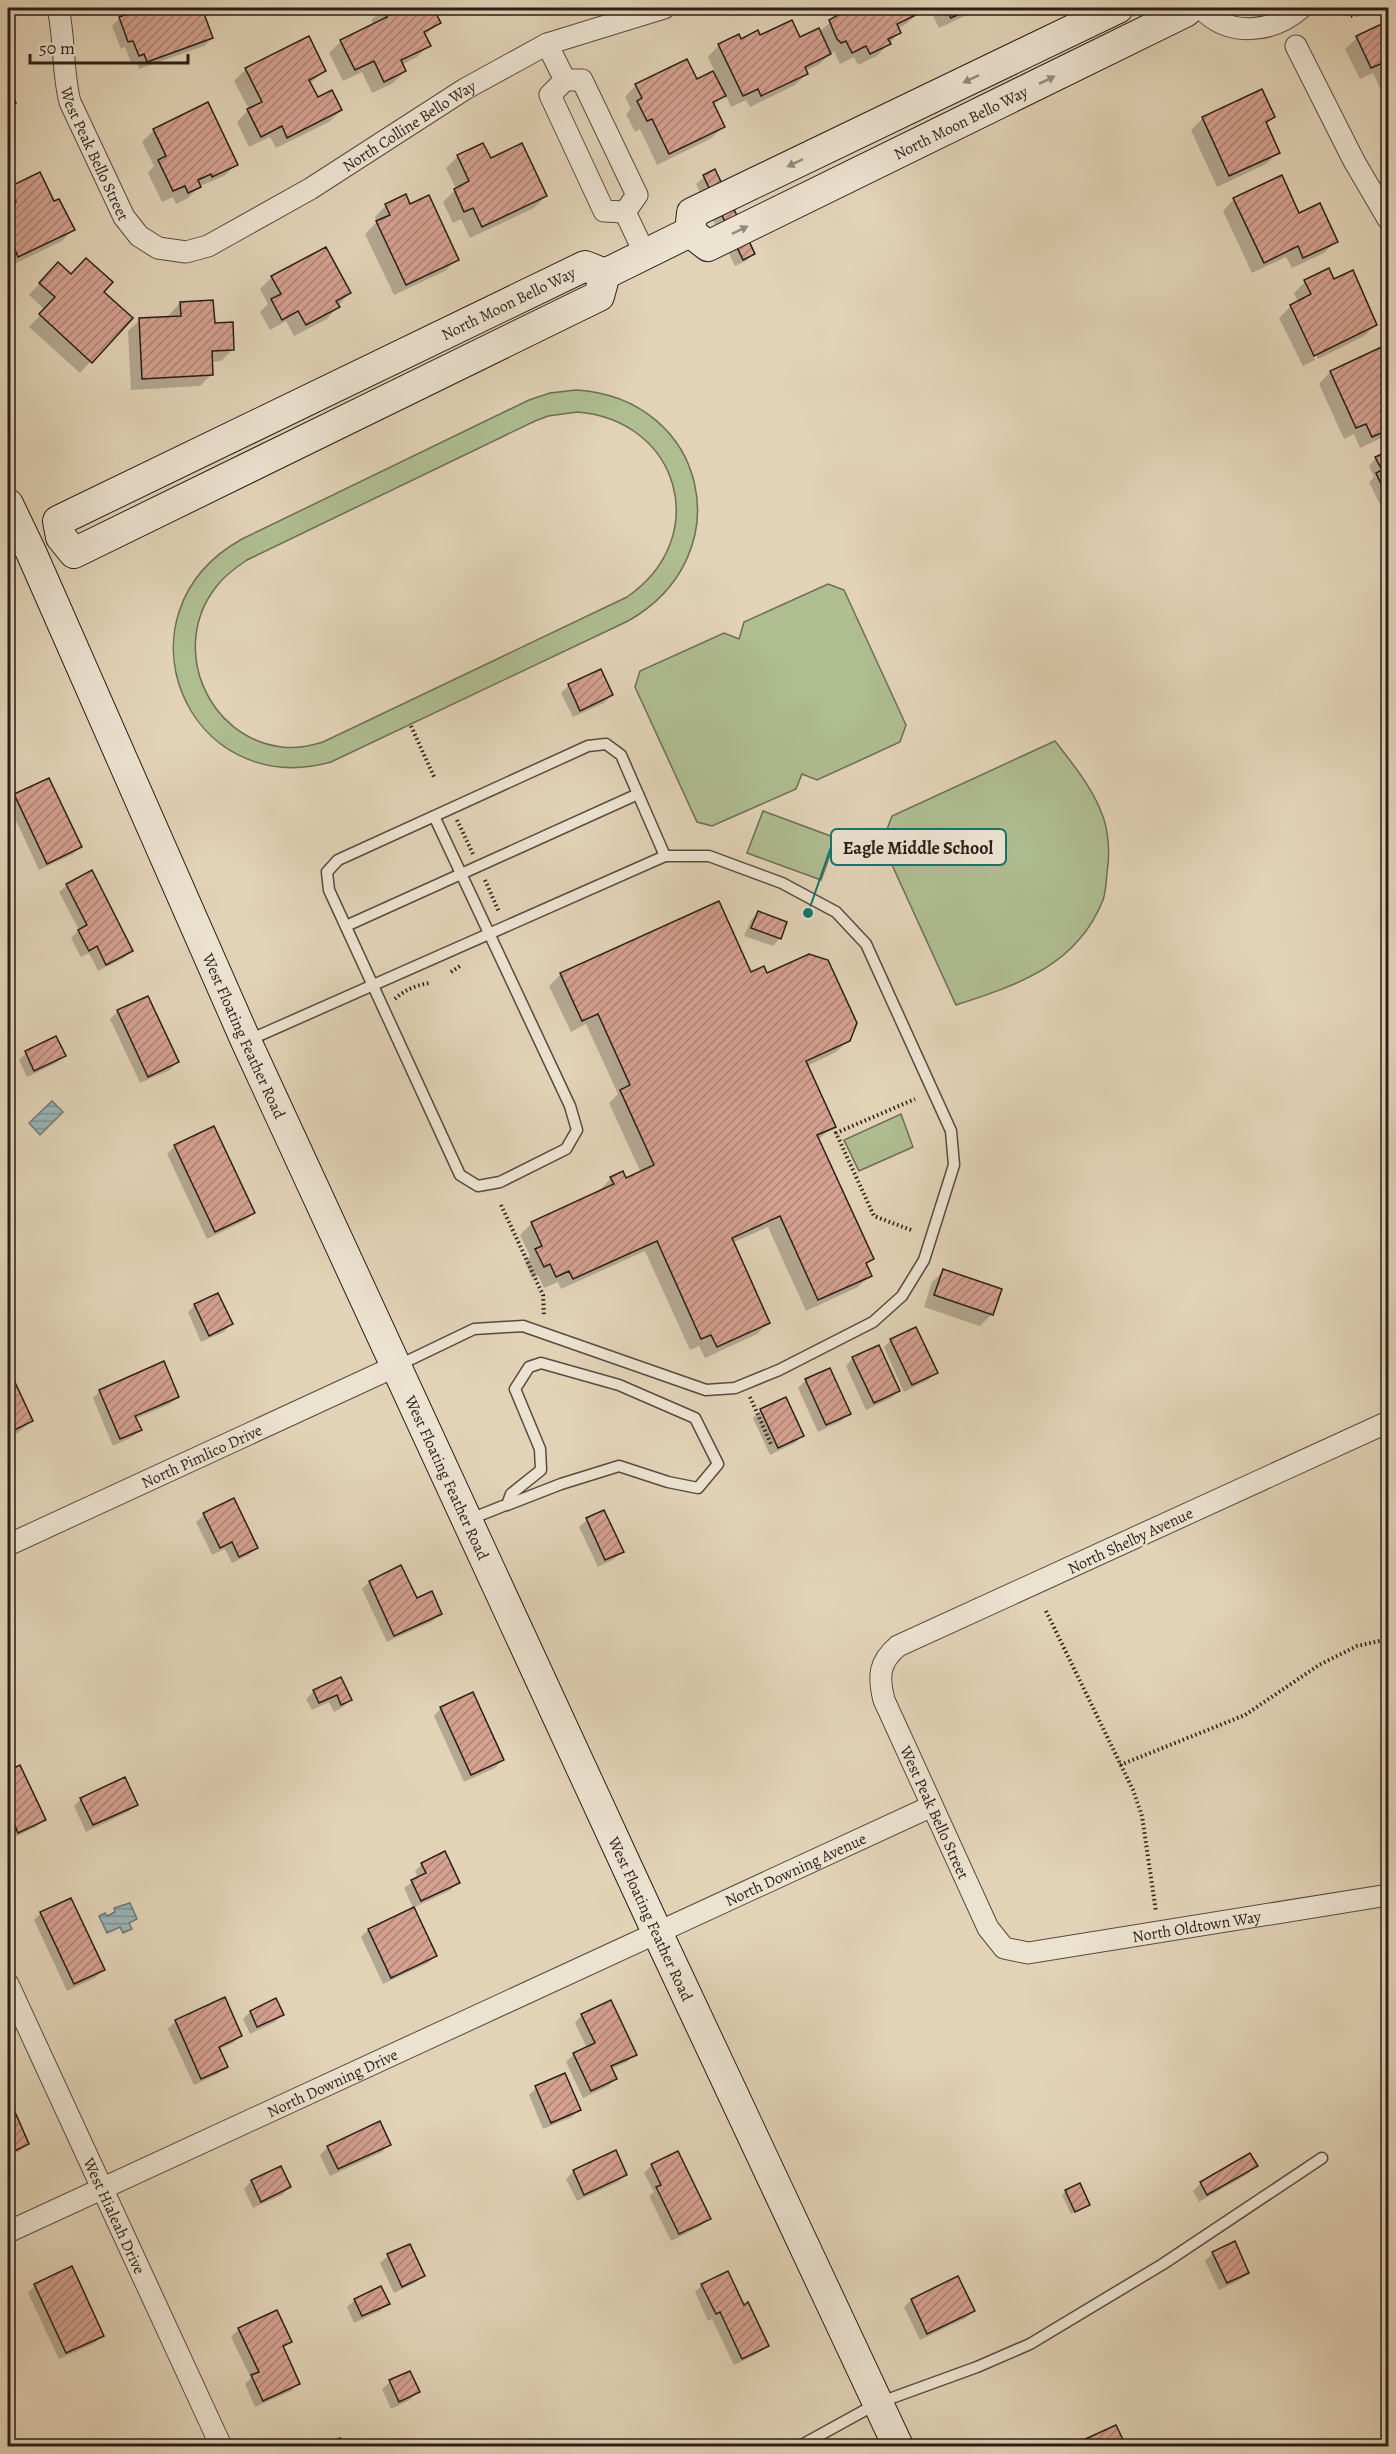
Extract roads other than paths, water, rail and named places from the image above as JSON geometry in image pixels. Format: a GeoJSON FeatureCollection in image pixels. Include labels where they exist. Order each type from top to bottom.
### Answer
{"type":"FeatureCollection","features":[{"type":"Feature","properties":{"kind":"main road"},"geometry":{"type":"LineString","coordinates":[[645,254],[690,232],[692,213],[1118,8]]}},
{"type":"Feature","properties":{"kind":"main road","name":"North Moon Bello Way"},"geometry":{"type":"LineString","coordinates":[[690,232],[708,246],[1190,8]]}},
{"type":"Feature","properties":{"kind":"main road","name":"North Moon Bello Way"},"geometry":{"type":"LineString","coordinates":[[31,552],[61,537],[74,553],[600,297],[604,274],[645,254]]}},
{"type":"Feature","properties":{"kind":"main road","name":"West Floating Feather Road"},"geometry":{"type":"LineString","coordinates":[[8,504],[246,1041],[657,1932],[898,2446]]}},
{"type":"Feature","properties":{"kind":"street","name":"West Peak Bello Street"},"geometry":{"type":"LineString","coordinates":[[58,8],[65,83],[77,119],[124,217],[139,236],[159,248]]}},
{"type":"Feature","properties":{"kind":"street","name":"North Colline Bello Way"},"geometry":{"type":"LineString","coordinates":[[159,248],[186,252],[208,246],[310,189],[465,89],[547,44],[664,8]]}},
{"type":"Feature","properties":{"kind":"street"},"geometry":{"type":"LineString","coordinates":[[1201,8],[1226,25],[1245,29],[1265,28],[1290,17],[1301,8]]}},
{"type":"Feature","properties":{"kind":"street"},"geometry":{"type":"LineString","coordinates":[[1296,46],[1301,8]]}},
{"type":"Feature","properties":{"kind":"street"},"geometry":{"type":"LineString","coordinates":[[1265,28],[1296,46],[1354,161],[1389,219]]}},
{"type":"Feature","properties":{"kind":"street"},"geometry":{"type":"LineString","coordinates":[[547,44],[565,80]]}},
{"type":"Feature","properties":{"kind":"street"},"geometry":{"type":"LineString","coordinates":[[565,80],[582,80],[637,195],[626,212],[604,211],[555,106],[550,95],[565,80]]}},
{"type":"Feature","properties":{"kind":"street"},"geometry":{"type":"LineString","coordinates":[[626,212],[645,254]]}},
{"type":"Feature","properties":{"kind":"street","name":"North Pimlico Drive"},"geometry":{"type":"LineString","coordinates":[[8,1545],[396,1366]]}},
{"type":"Feature","properties":{"kind":"street","name":"North Shelby Avenue"},"geometry":{"type":"LineString","coordinates":[[882,1670],[886,1656],[898,1646],[1389,1422]]}},
{"type":"Feature","properties":{"kind":"street","name":"West Peak Bello Street"},"geometry":{"type":"LineString","coordinates":[[882,1670],[880,1684],[884,1700],[988,1928],[1004,1948]]}},
{"type":"Feature","properties":{"kind":"street","name":"North Downing Avenue"},"geometry":{"type":"LineString","coordinates":[[657,1932],[932,1806]]}},
{"type":"Feature","properties":{"kind":"street","name":"North Oldtown Way"},"geometry":{"type":"LineString","coordinates":[[1004,1948],[1028,1953],[1389,1895]]}},
{"type":"Feature","properties":{"kind":"street","name":"North Downing Drive"},"geometry":{"type":"LineString","coordinates":[[8,2232],[657,1932]]}},
{"type":"Feature","properties":{"kind":"street","name":"West Hialeah Drive"},"geometry":{"type":"LineString","coordinates":[[8,1984],[221,2446]]}},
{"type":"Feature","properties":{"kind":"lane"},"geometry":{"type":"LineString","coordinates":[[434,816],[570,1106],[577,1130],[566,1149],[500,1182],[478,1186],[460,1175],[330,890],[327,872],[338,860],[434,816],[588,746],[606,744],[621,755],[665,856]]}},
{"type":"Feature","properties":{"kind":"lane"},"geometry":{"type":"LineString","coordinates":[[346,926],[638,794]]}},
{"type":"Feature","properties":{"kind":"lane"},"geometry":{"type":"LineString","coordinates":[[246,1041],[665,856],[709,856],[782,884],[836,912],[866,944],[951,1131],[954,1165],[924,1260],[902,1296],[873,1322],[779,1371],[735,1388],[706,1390],[523,1326],[474,1329],[396,1366]]}},
{"type":"Feature","properties":{"kind":"lane"},"geometry":{"type":"LineString","coordinates":[[467,1520],[507,1505],[561,1484],[619,1466],[668,1482],[698,1488],[718,1464],[695,1418],[619,1385],[540,1364],[529,1367],[515,1389],[540,1449],[541,1470],[511,1494],[507,1505]]}},
{"type":"Feature","properties":{"kind":"lane"},"geometry":{"type":"LineString","coordinates":[[800,2446],[878,2403],[977,2367],[1030,2344],[1163,2264],[1322,2158]]}},
{"type":"Feature","properties":{"kind":"water"},"geometry":{"type":"Polygon","coordinates":[[[52,1101],[63,1112],[40,1135],[29,1123],[52,1101]]]}},
{"type":"Feature","properties":{"kind":"water"},"geometry":{"type":"Polygon","coordinates":[[[130,1903],[137,1919],[129,1923],[132,1929],[123,1933],[120,1927],[107,1933],[99,1916],[105,1913],[107,1916],[115,1912],[114,1908],[130,1903]]]}},
{"type":"Feature","properties":{"kind":"place","name":"Eagle Middle School"},"geometry":{"type":"Point","coordinates":[808,913]}}]}
